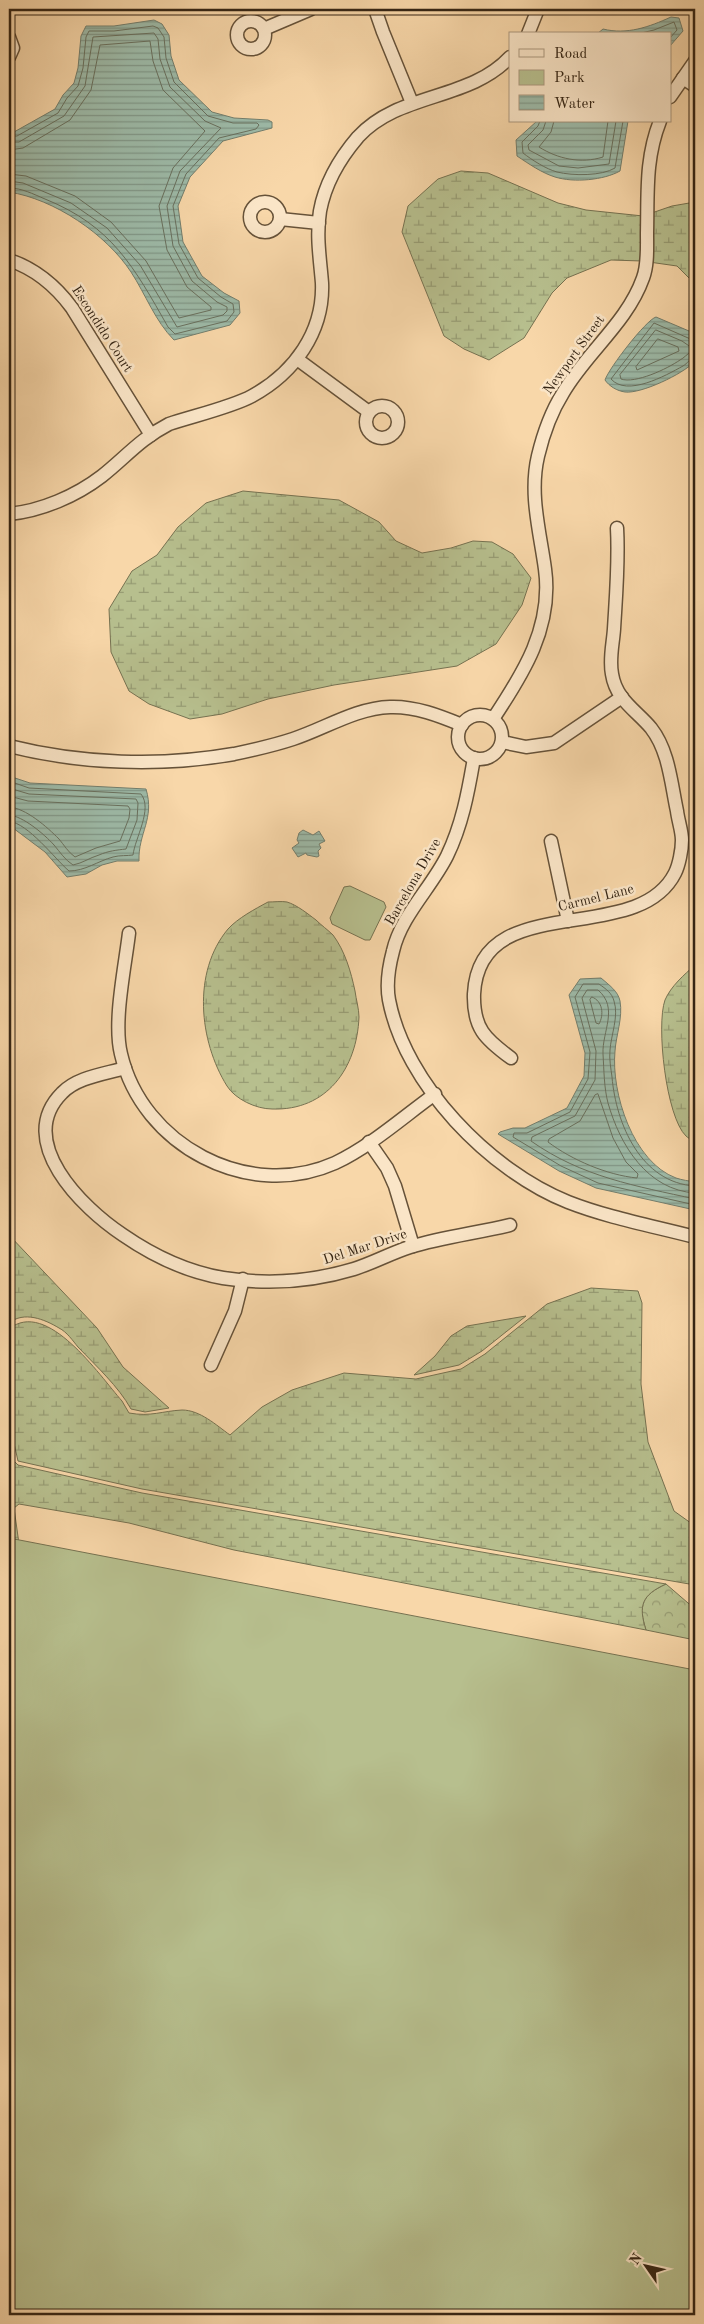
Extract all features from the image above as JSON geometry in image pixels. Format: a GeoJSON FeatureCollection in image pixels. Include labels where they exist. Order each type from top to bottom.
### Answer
{"type":"FeatureCollection","features":[{"type":"Feature","properties":{"kind":"street"},"geometry":{"type":"LineString","coordinates":[[264,29],[311,9]]}},
{"type":"Feature","properties":{"kind":"street"},"geometry":{"type":"LineString","coordinates":[[375,9],[412,103]]}},
{"type":"Feature","properties":{"kind":"street"},"geometry":{"type":"LineString","coordinates":[[529,32],[538,9]]}},
{"type":"Feature","properties":{"kind":"street"},"geometry":{"type":"LineString","coordinates":[[9,38],[12,48],[9,57]]}},
{"type":"Feature","properties":{"kind":"street"},"geometry":{"type":"LineString","coordinates":[[9,514],[50,504],[87,486],[102,476],[136,444],[169,424],[250,397],[270,385],[297,359],[309,342],[321,302],[322,283],[318,256],[319,223],[324,195],[332,176],[359,137],[396,109],[484,78],[509,58]]}},
{"type":"Feature","properties":{"kind":"street"},"geometry":{"type":"LineString","coordinates":[[672,95],[695,61]]}},
{"type":"Feature","properties":{"kind":"street"},"geometry":{"type":"LineString","coordinates":[[683,78],[695,86]]}},
{"type":"Feature","properties":{"kind":"street","name":"Newport Street"},"geometry":{"type":"LineString","coordinates":[[493,720],[528,663],[539,637],[542,624],[545,571],[535,509],[537,458],[551,415],[563,392],[623,314],[644,278],[647,259],[648,168],[654,135],[660,122]]}},
{"type":"Feature","properties":{"kind":"street"},"geometry":{"type":"LineString","coordinates":[[280,218],[319,223]]}},
{"type":"Feature","properties":{"kind":"street","name":"Escondido Court"},"geometry":{"type":"LineString","coordinates":[[9,260],[42,276],[58,290],[72,308],[151,435]]}},
{"type":"Feature","properties":{"kind":"street"},"geometry":{"type":"LineString","coordinates":[[297,359],[369,412]]}},
{"type":"Feature","properties":{"kind":"street","name":"Carmel Lane"},"geometry":{"type":"LineString","coordinates":[[511,1058],[490,1042],[479,1029],[474,1013],[476,979],[493,948],[504,939],[518,932],[634,908],[655,896],[674,874],[680,856],[682,840],[668,765],[662,749],[651,728],[626,705],[612,675],[611,656],[619,561],[617,528]]}},
{"type":"Feature","properties":{"kind":"street"},"geometry":{"type":"LineString","coordinates":[[502,742],[526,748],[554,743],[622,697]]}},
{"type":"Feature","properties":{"kind":"street"},"geometry":{"type":"LineString","coordinates":[[9,746],[52,755],[105,761],[155,763],[235,754],[292,740],[362,712],[390,707],[437,714],[462,725]]}},
{"type":"Feature","properties":{"kind":"street"},"geometry":{"type":"LineString","coordinates":[[479,715],[493,720],[500,727],[502,742],[499,749],[489,758],[474,758],[467,755],[461,747],[459,732],[462,725],[472,717],[479,715]]}},
{"type":"Feature","properties":{"kind":"street","name":"Barcelona Drive"},"geometry":{"type":"LineString","coordinates":[[474,758],[460,824],[446,858],[406,920],[393,948],[390,966],[389,999],[396,1025],[409,1055],[458,1124],[482,1148],[512,1171],[567,1202],[608,1215],[695,1237]]}},
{"type":"Feature","properties":{"kind":"street"},"geometry":{"type":"LineString","coordinates":[[551,841],[568,921]]}},
{"type":"Feature","properties":{"kind":"street"},"geometry":{"type":"LineString","coordinates":[[129,933],[119,1016],[120,1052],[125,1068],[143,1106],[161,1128],[185,1148],[208,1161],[234,1170],[263,1175],[287,1175],[312,1170],[335,1163],[369,1142],[435,1094]]}},
{"type":"Feature","properties":{"kind":"street","name":"Del Mar Drive"},"geometry":{"type":"LineString","coordinates":[[125,1068],[82,1080],[63,1091],[46,1118],[44,1132],[47,1148],[55,1166],[89,1208],[123,1235],[173,1262],[223,1278],[294,1282],[356,1268],[413,1246],[510,1225]]}},
{"type":"Feature","properties":{"kind":"street"},"geometry":{"type":"LineString","coordinates":[[369,1142],[387,1168],[395,1186],[413,1246]]}},
{"type":"Feature","properties":{"kind":"street"},"geometry":{"type":"LineString","coordinates":[[211,1365],[232,1319],[243,1279]]}},
{"type":"Feature","properties":{"kind":"green space"},"geometry":{"type":"Polygon","coordinates":[[[461,171],[488,173],[558,203],[586,210],[643,216],[672,206],[695,202],[695,289],[691,280],[677,266],[642,261],[611,260],[567,278],[552,293],[524,338],[489,360],[464,349],[444,336],[402,232],[408,206],[438,179],[461,171]]]}},
{"type":"Feature","properties":{"kind":"green space"},"geometry":{"type":"Polygon","coordinates":[[[243,491],[339,500],[379,522],[396,541],[422,553],[451,548],[473,541],[492,542],[513,554],[531,578],[522,605],[496,644],[457,666],[334,685],[268,699],[222,714],[190,719],[149,704],[129,691],[111,652],[109,609],[132,571],[157,555],[178,527],[206,503],[243,491]]]}},
{"type":"Feature","properties":{"kind":"green space"},"geometry":{"type":"Polygon","coordinates":[[[350,886],[384,902],[386,907],[370,940],[365,940],[332,924],[330,918],[344,887],[350,886]]]}},
{"type":"Feature","properties":{"kind":"green space"},"geometry":{"type":"Polygon","coordinates":[[[268,902],[287,902],[295,905],[333,935],[347,962],[359,1011],[357,1036],[345,1069],[335,1083],[323,1094],[309,1103],[291,1108],[266,1109],[246,1102],[235,1095],[227,1086],[218,1068],[210,1049],[206,1028],[204,986],[216,946],[232,925],[268,902]]]}},
{"type":"Feature","properties":{"kind":"green space"},"geometry":{"type":"Polygon","coordinates":[[[695,965],[695,1142],[686,1136],[679,1126],[668,1091],[662,1049],[662,1012],[665,1000],[671,990],[695,965]]]}},
{"type":"Feature","properties":{"kind":"green space"},"geometry":{"type":"Polygon","coordinates":[[[9,1235],[97,1328],[123,1367],[169,1408],[145,1412],[131,1409],[107,1377],[67,1334],[53,1325],[41,1319],[27,1317],[15,1319],[9,1323],[9,1235]]]}},
{"type":"Feature","properties":{"kind":"green space"},"geometry":{"type":"Polygon","coordinates":[[[591,1288],[638,1291],[642,1303],[641,1384],[648,1442],[674,1511],[695,1526],[695,1585],[142,1489],[18,1461],[9,1421],[9,1329],[24,1322],[39,1324],[55,1331],[71,1344],[100,1374],[122,1401],[129,1413],[144,1414],[182,1410],[195,1412],[230,1435],[262,1407],[292,1390],[344,1373],[416,1379],[461,1369],[485,1354],[547,1304],[591,1288]]]}},
{"type":"Feature","properties":{"kind":"green space"},"geometry":{"type":"Polygon","coordinates":[[[526,1316],[482,1351],[459,1365],[414,1375],[435,1356],[451,1336],[467,1326],[526,1316]]]}},
{"type":"Feature","properties":{"kind":"green space"},"geometry":{"type":"Polygon","coordinates":[[[9,1436],[14,1461],[18,1465],[142,1493],[666,1584],[652,1592],[644,1602],[642,1614],[646,1630],[234,1550],[129,1523],[19,1504],[14,1508],[21,1558],[9,1590],[9,1436]]]}},
{"type":"Feature","properties":{"kind":"green space"},"geometry":{"type":"Polygon","coordinates":[[[9,1538],[695,1670],[695,2315],[9,2315],[9,1538]]]}},
{"type":"Feature","properties":{"kind":"green space"},"geometry":{"type":"Polygon","coordinates":[[[666,1584],[695,1609],[695,1640],[646,1630],[642,1614],[644,1602],[652,1592],[666,1584]]]}},
{"type":"Feature","properties":{"kind":"water"},"geometry":{"type":"Polygon","coordinates":[[[671,17],[679,18],[683,31],[672,44],[672,32],[599,32],[603,29],[621,31],[638,29],[671,17]]]}},
{"type":"Feature","properties":{"kind":"water"},"geometry":{"type":"Polygon","coordinates":[[[154,20],[162,24],[169,35],[171,56],[179,80],[212,112],[234,118],[268,120],[272,122],[272,128],[223,141],[190,177],[178,206],[183,242],[202,276],[224,293],[239,301],[240,313],[230,325],[174,340],[156,316],[131,272],[108,244],[78,220],[61,210],[44,202],[9,192],[9,131],[14,132],[55,109],[63,95],[74,83],[78,68],[81,36],[86,26],[114,26],[154,20]]]}},
{"type":"Feature","properties":{"kind":"water"},"geometry":{"type":"Polygon","coordinates":[[[536,122],[628,122],[620,171],[606,177],[571,180],[545,173],[517,156],[516,140],[536,122]]]}},
{"type":"Feature","properties":{"kind":"water"},"geometry":{"type":"Polygon","coordinates":[[[656,317],[689,331],[695,338],[694,362],[681,372],[651,387],[632,392],[619,391],[605,380],[608,374],[644,326],[656,317]]]}},
{"type":"Feature","properties":{"kind":"water"},"geometry":{"type":"Polygon","coordinates":[[[9,776],[30,783],[146,789],[149,809],[139,851],[139,861],[117,861],[102,865],[86,874],[67,877],[45,852],[9,825],[9,776]]]}},
{"type":"Feature","properties":{"kind":"water"},"geometry":{"type":"Polygon","coordinates":[[[303,830],[313,835],[319,831],[325,841],[319,844],[321,848],[318,851],[319,856],[307,855],[306,853],[298,857],[292,848],[299,843],[297,840],[299,833],[303,830]]]}},
{"type":"Feature","properties":{"kind":"water"},"geometry":{"type":"Polygon","coordinates":[[[601,978],[615,991],[620,1001],[621,1014],[615,1051],[615,1068],[621,1105],[628,1124],[637,1142],[661,1170],[676,1178],[695,1182],[695,1210],[596,1188],[559,1171],[498,1134],[513,1128],[525,1128],[567,1108],[584,1076],[585,1053],[569,995],[580,979],[601,978]]]}}]}
